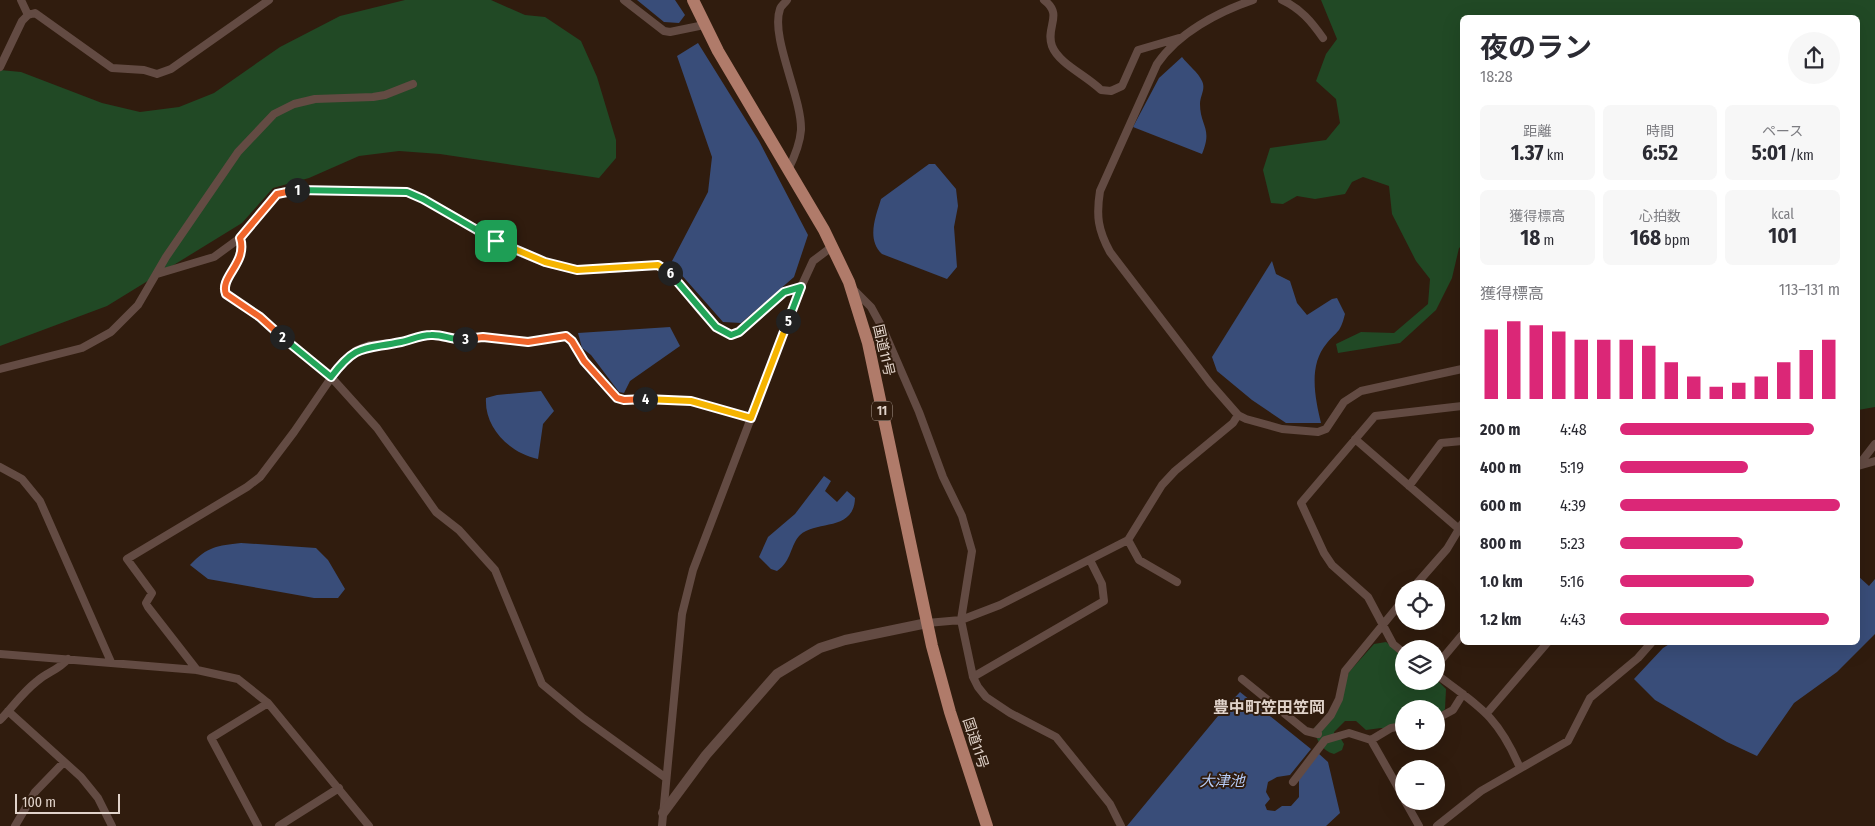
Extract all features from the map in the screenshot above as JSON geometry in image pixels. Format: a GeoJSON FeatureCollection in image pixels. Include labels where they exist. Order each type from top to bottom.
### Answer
{"type":"FeatureCollection","features":[{"type":"Feature","properties":{"kind":"highway","name":"国道11号"},"geometry":{"type":"LineString","coordinates":[[693,0],[704,25],[833,246],[852,288],[868,343],[927,623],[950,712],[987,826]]}},
{"type":"Feature","properties":{"kind":"street"},"geometry":{"type":"LineString","coordinates":[[21,0],[28,15]]}},
{"type":"Feature","properties":{"kind":"street"},"geometry":{"type":"LineString","coordinates":[[0,67],[18,29],[28,15],[35,13],[112,68],[144,70],[157,74],[171,69],[269,0]]}},
{"type":"Feature","properties":{"kind":"street"},"geometry":{"type":"LineString","coordinates":[[624,0],[664,31],[670,32],[704,25]]}},
{"type":"Feature","properties":{"kind":"street"},"geometry":{"type":"LineString","coordinates":[[787,0],[780,9],[779,26],[796,94],[801,129],[798,144],[788,170]]}},
{"type":"Feature","properties":{"kind":"street"},"geometry":{"type":"LineString","coordinates":[[1044,0],[1051,6],[1054,13],[1050,34],[1057,57],[1092,81],[1101,90],[1111,91],[1122,86],[1138,50],[1186,36]]}},
{"type":"Feature","properties":{"kind":"street"},"geometry":{"type":"LineString","coordinates":[[1253,0],[1232,7],[1210,19],[1165,52],[1157,64],[1100,191],[1098,222],[1100,234],[1110,252],[1206,377],[1238,415],[1282,429],[1318,432],[1326,429],[1344,402],[1355,394],[1460,369]]}},
{"type":"Feature","properties":{"kind":"street"},"geometry":{"type":"LineString","coordinates":[[1282,0],[1297,7],[1310,19],[1323,38]]}},
{"type":"Feature","properties":{"kind":"street"},"geometry":{"type":"LineString","coordinates":[[0,369],[82,348],[111,332],[138,305],[238,152],[274,114],[294,104],[315,99],[385,96],[412,84]]}},
{"type":"Feature","properties":{"kind":"street"},"geometry":{"type":"LineString","coordinates":[[157,274],[214,257],[240,238],[277,194],[292,190],[407,192],[423,199],[496,241],[545,262],[577,270],[658,265],[668,272],[716,327],[731,335],[739,332],[784,292],[801,287]]}},
{"type":"Feature","properties":{"kind":"street"},"geometry":{"type":"LineString","coordinates":[[240,238],[243,252],[224,285],[226,294],[260,317],[331,377],[377,428],[436,512],[459,530],[495,570],[542,684],[583,718],[666,778]]}},
{"type":"Feature","properties":{"kind":"street"},"geometry":{"type":"LineString","coordinates":[[662,826],[682,614],[693,570],[801,287],[813,261],[833,246]]}},
{"type":"Feature","properties":{"kind":"street"},"geometry":{"type":"LineString","coordinates":[[852,288],[871,307],[877,317],[919,412],[943,477],[962,516],[972,551],[961,620],[974,677],[986,697],[1056,737],[1110,804],[1121,826]]}},
{"type":"Feature","properties":{"kind":"street"},"geometry":{"type":"LineString","coordinates":[[197,670],[148,607],[146,602],[152,593],[127,559],[247,487],[260,476],[294,432],[342,362],[357,350],[370,345],[401,342],[429,335],[452,339],[483,337],[528,342],[566,336],[572,341],[584,361],[617,398],[624,400],[691,401],[751,418]]}},
{"type":"Feature","properties":{"kind":"street"},"geometry":{"type":"LineString","coordinates":[[1395,646],[1381,624],[1368,597],[1360,588],[1338,572],[1324,553],[1301,504],[1375,416],[1460,406]]}},
{"type":"Feature","properties":{"kind":"street"},"geometry":{"type":"LineString","coordinates":[[664,813],[706,755],[747,705],[777,674],[820,648],[844,640],[927,623],[961,620],[1000,605],[1128,540],[1162,485],[1233,423],[1238,415]]}},
{"type":"Feature","properties":{"kind":"street"},"geometry":{"type":"LineString","coordinates":[[1355,439],[1409,486],[1460,526]]}},
{"type":"Feature","properties":{"kind":"street"},"geometry":{"type":"LineString","coordinates":[[1409,486],[1441,443],[1460,440]]}},
{"type":"Feature","properties":{"kind":"street"},"geometry":{"type":"LineString","coordinates":[[1860,463],[1875,444]]}},
{"type":"Feature","properties":{"kind":"street"},"geometry":{"type":"LineString","coordinates":[[1860,465],[1875,461]]}},
{"type":"Feature","properties":{"kind":"street"},"geometry":{"type":"LineString","coordinates":[[0,466],[22,479],[40,501],[111,662]]}},
{"type":"Feature","properties":{"kind":"street"},"geometry":{"type":"LineString","coordinates":[[1420,580],[1447,549],[1460,529]]}},
{"type":"Feature","properties":{"kind":"street"},"geometry":{"type":"LineString","coordinates":[[1128,540],[1139,560],[1177,582]]}},
{"type":"Feature","properties":{"kind":"street"},"geometry":{"type":"LineString","coordinates":[[974,677],[1104,601],[1102,584],[1090,560]]}},
{"type":"Feature","properties":{"kind":"street"},"geometry":{"type":"LineString","coordinates":[[1316,732],[1332,715],[1339,699],[1346,672],[1381,624],[1395,609]]}},
{"type":"Feature","properties":{"kind":"street"},"geometry":{"type":"LineString","coordinates":[[1445,655],[1460,637]]}},
{"type":"Feature","properties":{"kind":"street"},"geometry":{"type":"LineString","coordinates":[[1487,712],[1545,645]]}},
{"type":"Feature","properties":{"kind":"street"},"geometry":{"type":"LineString","coordinates":[[1437,826],[1466,801],[1568,741],[1590,698],[1638,658],[1649,645]]}},
{"type":"Feature","properties":{"kind":"street"},"geometry":{"type":"LineString","coordinates":[[0,654],[197,670],[238,679],[268,703],[369,826]]}},
{"type":"Feature","properties":{"kind":"street"},"geometry":{"type":"LineString","coordinates":[[0,720],[34,683],[44,675],[58,670],[68,659]]}},
{"type":"Feature","properties":{"kind":"street"},"geometry":{"type":"LineString","coordinates":[[1242,679],[1306,731],[1316,732],[1325,740]]}},
{"type":"Feature","properties":{"kind":"street"},"geometry":{"type":"LineString","coordinates":[[1445,681],[1487,712],[1509,742],[1520,768]]}},
{"type":"Feature","properties":{"kind":"street"},"geometry":{"type":"LineString","coordinates":[[1445,714],[1453,710],[1463,694]]}},
{"type":"Feature","properties":{"kind":"street"},"geometry":{"type":"LineString","coordinates":[[258,826],[211,738],[268,703]]}},
{"type":"Feature","properties":{"kind":"street"},"geometry":{"type":"LineString","coordinates":[[8,711],[64,762],[98,798],[112,826]]}},
{"type":"Feature","properties":{"kind":"street"},"geometry":{"type":"LineString","coordinates":[[1371,740],[1395,727]]}},
{"type":"Feature","properties":{"kind":"street"},"geometry":{"type":"LineString","coordinates":[[1293,782],[1325,740],[1349,733],[1371,740],[1395,782]]}},
{"type":"Feature","properties":{"kind":"street"},"geometry":{"type":"LineString","coordinates":[[15,826],[35,792],[64,762]]}},
{"type":"Feature","properties":{"kind":"street"},"geometry":{"type":"LineString","coordinates":[[279,826],[339,788]]}},
{"type":"Feature","properties":{"kind":"street"},"geometry":{"type":"LineString","coordinates":[[1410,810],[1419,826]]}},
{"type":"Feature","properties":{"kind":"green space"},"geometry":{"type":"Polygon","coordinates":[[[405,0],[491,0],[525,15],[545,17],[581,41],[597,77],[616,140],[616,158],[599,178],[440,154],[399,151],[359,156],[309,178],[273,188],[242,223],[107,306],[0,346],[0,70],[21,72],[102,103],[140,112],[179,107],[214,93],[280,47],[340,16],[405,0]]]}},
{"type":"Feature","properties":{"kind":"green space"},"geometry":{"type":"Polygon","coordinates":[[[1321,0],[1875,0],[1875,407],[1860,410],[1860,15],[1460,15],[1460,247],[1452,278],[1436,310],[1400,343],[1338,353],[1336,344],[1361,332],[1394,333],[1428,304],[1430,279],[1416,261],[1392,214],[1389,186],[1363,177],[1352,182],[1345,194],[1315,199],[1297,196],[1283,204],[1271,203],[1263,170],[1270,148],[1326,140],[1340,123],[1336,99],[1316,81],[1326,54],[1337,39],[1321,0]]]}},
{"type":"Feature","properties":{"kind":"green space"},"geometry":{"type":"Polygon","coordinates":[[[1386,642],[1395,650],[1395,690],[1445,690],[1445,688],[1446,689],[1445,709],[1445,700],[1395,700],[1395,730],[1381,728],[1366,730],[1356,721],[1345,721],[1334,732],[1334,736],[1341,739],[1344,744],[1342,750],[1334,754],[1330,753],[1320,744],[1314,728],[1326,717],[1345,684],[1349,672],[1374,644],[1386,642]]]}},
{"type":"Feature","properties":{"kind":"water"},"geometry":{"type":"Polygon","coordinates":[[[637,0],[675,0],[685,15],[679,23],[664,22],[637,0]]]}},
{"type":"Feature","properties":{"kind":"water"},"geometry":{"type":"Polygon","coordinates":[[[698,43],[759,141],[808,235],[794,277],[741,323],[723,322],[671,263],[708,192],[712,157],[677,56],[698,43]]]}},
{"type":"Feature","properties":{"kind":"water"},"geometry":{"type":"Polygon","coordinates":[[[1182,57],[1198,75],[1203,84],[1200,104],[1206,138],[1202,154],[1133,127],[1159,78],[1182,57]]]}},
{"type":"Feature","properties":{"kind":"water"},"geometry":{"type":"Polygon","coordinates":[[[929,164],[935,164],[956,189],[958,206],[954,227],[957,267],[947,279],[882,254],[874,241],[875,220],[881,199],[929,164]]]}},
{"type":"Feature","properties":{"kind":"water"},"geometry":{"type":"Polygon","coordinates":[[[1272,261],[1276,274],[1290,281],[1297,303],[1307,315],[1332,299],[1337,298],[1345,314],[1340,328],[1327,343],[1317,361],[1315,393],[1321,423],[1286,423],[1252,400],[1217,371],[1212,357],[1272,261]]]}},
{"type":"Feature","properties":{"kind":"water"},"geometry":{"type":"Polygon","coordinates":[[[670,327],[680,346],[630,381],[624,393],[619,392],[591,355],[582,348],[578,333],[670,327]]]}},
{"type":"Feature","properties":{"kind":"water"},"geometry":{"type":"Polygon","coordinates":[[[541,391],[554,411],[543,424],[538,459],[528,456],[509,445],[494,429],[489,419],[486,398],[497,395],[541,391]]]}},
{"type":"Feature","properties":{"kind":"water"},"geometry":{"type":"Polygon","coordinates":[[[824,476],[831,481],[825,491],[837,502],[847,491],[855,498],[853,509],[841,521],[807,530],[800,535],[794,543],[786,563],[777,571],[771,569],[759,557],[768,537],[795,514],[824,476]]]}},
{"type":"Feature","properties":{"kind":"water"},"geometry":{"type":"Polygon","coordinates":[[[241,543],[316,548],[328,560],[345,589],[338,598],[314,598],[208,579],[190,565],[208,550],[241,543]]]}},
{"type":"Feature","properties":{"kind":"water"},"geometry":{"type":"Polygon","coordinates":[[[1860,578],[1869,586],[1875,579],[1875,634],[1837,672],[1794,703],[1757,756],[1727,742],[1655,700],[1634,679],[1668,645],[1860,645],[1860,578]]]}},
{"type":"Feature","properties":{"kind":"water","name":"大津池"},"geometry":{"type":"Polygon","coordinates":[[[1240,692],[1311,749],[1290,775],[1277,777],[1268,782],[1266,792],[1270,799],[1265,805],[1267,810],[1275,811],[1282,806],[1291,806],[1299,797],[1299,779],[1318,753],[1328,762],[1340,813],[1326,826],[1127,826],[1223,710],[1240,692]]]}},
{"type":"Feature","properties":{"kind":"district","name":"豊中町笠田笠岡"},"geometry":{"type":"Point","coordinates":[1269,707]}},
{"type":"Feature","properties":{"kind":"route"},"geometry":{"type":"LineString","coordinates":[[292,190],[407,192],[423,199],[496,241],[545,262],[577,270],[658,265],[668,272],[716,327],[731,335],[739,332],[784,292],[801,287],[751,418],[691,401],[624,400],[617,398],[584,361],[572,341],[566,336],[544,341],[528,342],[483,337],[460,340],[429,335],[390,344],[370,345],[357,350],[342,362],[331,377],[260,317],[226,294],[224,290],[224,285],[243,252],[240,238],[277,194],[292,190]]}}]}
